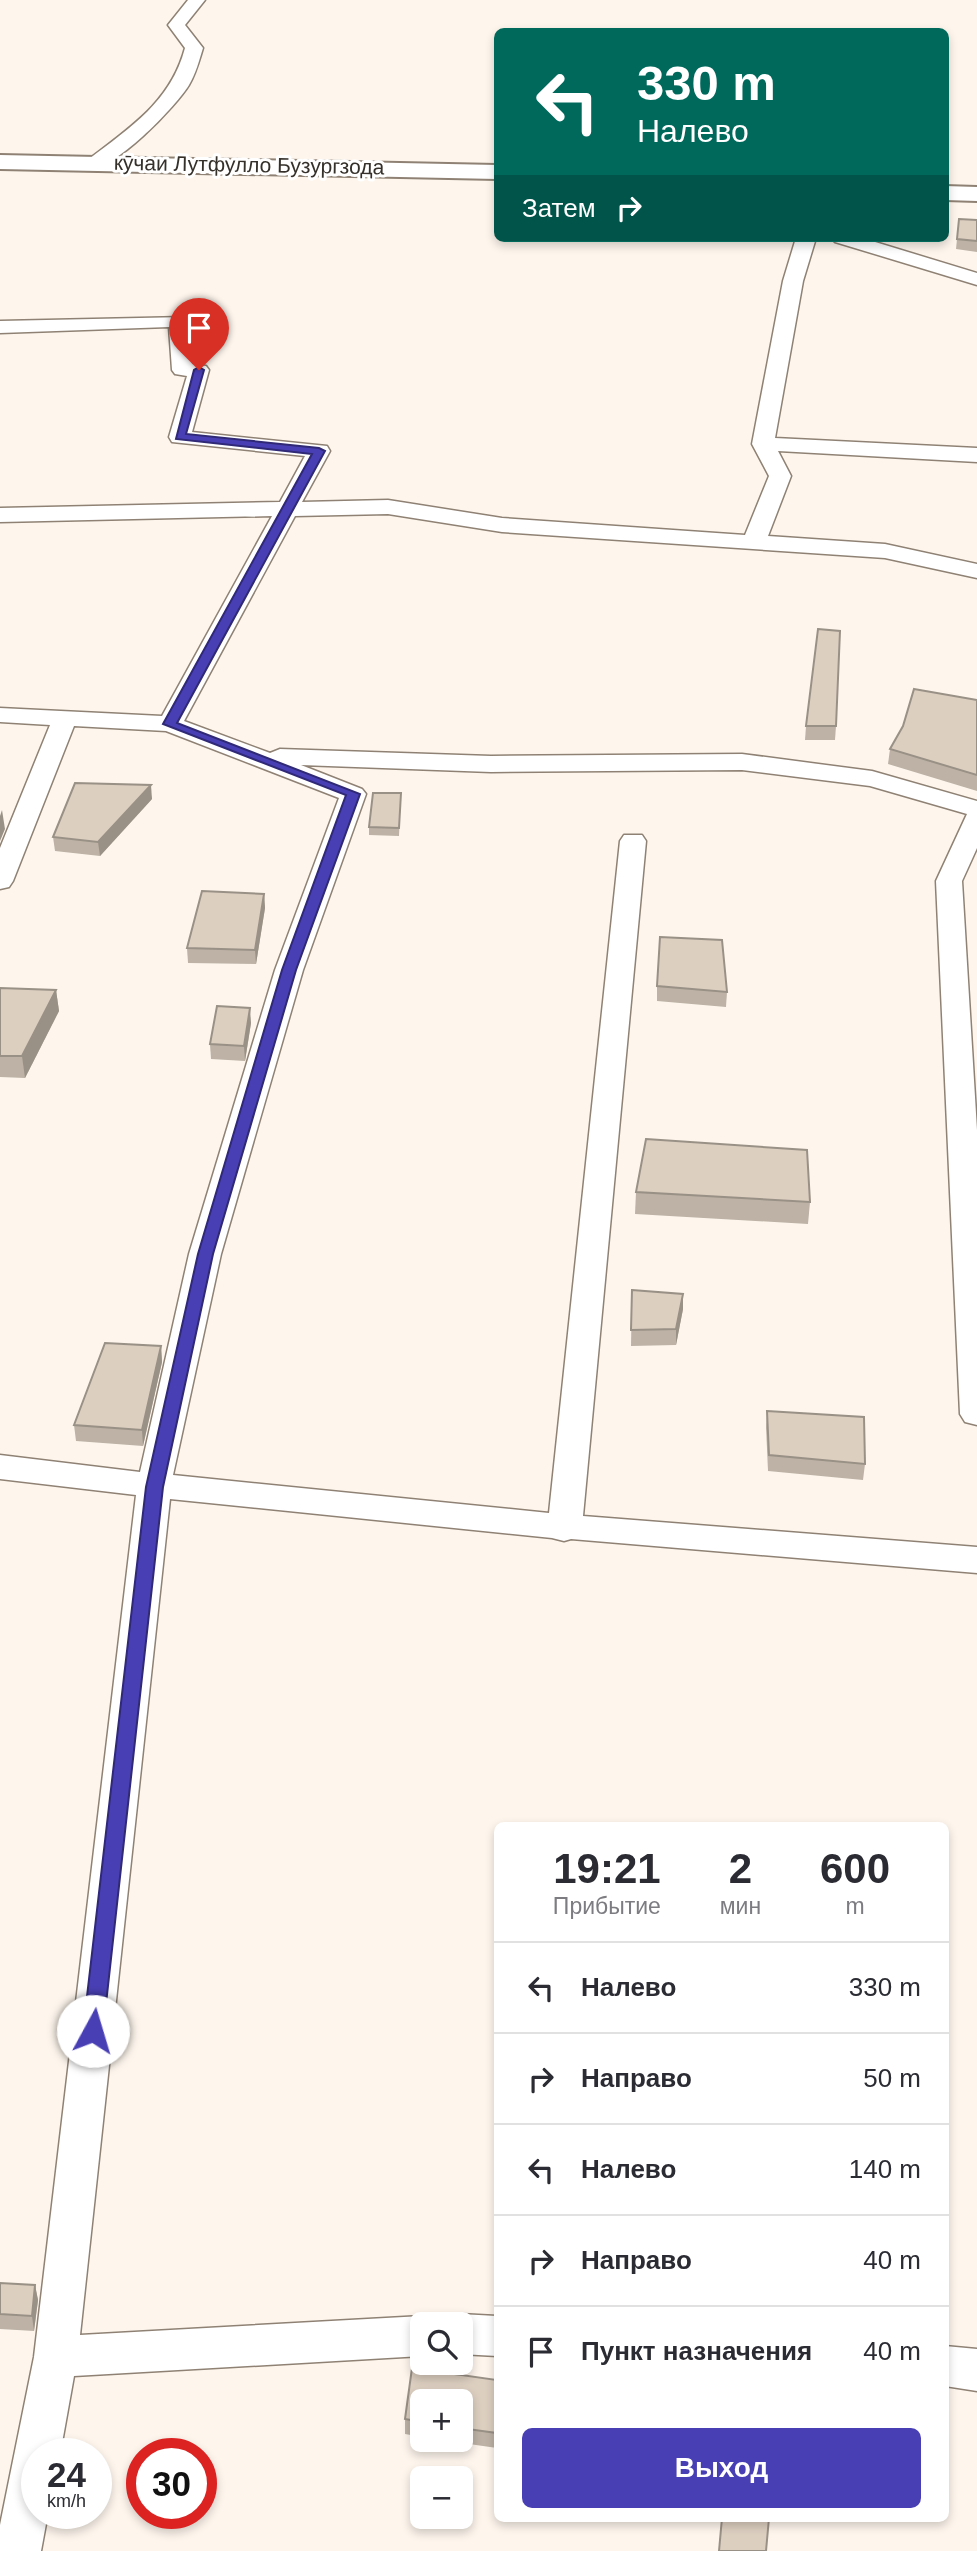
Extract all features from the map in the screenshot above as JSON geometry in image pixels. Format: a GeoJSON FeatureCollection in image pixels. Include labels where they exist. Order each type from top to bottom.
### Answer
{"type":"FeatureCollection","features":[{"type":"Feature","properties":{"kind":"main road","name":"кӯчаи Лутфулло Бузургзода"},"geometry":{"type":"LineString","coordinates":[[0,162],[408,168],[494,172]]}},
{"type":"Feature","properties":{"kind":"main road"},"geometry":{"type":"LineString","coordinates":[[949,193],[977,194]]}},
{"type":"Feature","properties":{"kind":"street"},"geometry":{"type":"LineString","coordinates":[[96,163],[168,106],[191,70],[194,48],[176,25],[197,0]]}},
{"type":"Feature","properties":{"kind":"street"},"geometry":{"type":"LineString","coordinates":[[753,544],[780,476],[763,444],[793,281],[805,242]]}},
{"type":"Feature","properties":{"kind":"street"},"geometry":{"type":"LineString","coordinates":[[855,242],[977,279]]}},
{"type":"Feature","properties":{"kind":"street"},"geometry":{"type":"LineString","coordinates":[[0,327],[179,321],[182,370],[199,370],[180,437],[319,451],[170,724]]}},
{"type":"Feature","properties":{"kind":"street"},"geometry":{"type":"LineString","coordinates":[[763,444],[977,455]]}},
{"type":"Feature","properties":{"kind":"street"},"geometry":{"type":"LineString","coordinates":[[0,515],[388,507],[502,525],[885,551],[977,571]]}},
{"type":"Feature","properties":{"kind":"street"},"geometry":{"type":"LineString","coordinates":[[0,715],[170,724],[353,794],[289,970],[205,1254],[154,1487],[56,2357],[40,2438]]}},
{"type":"Feature","properties":{"kind":"street"},"geometry":{"type":"LineString","coordinates":[[0,881],[65,718]]}},
{"type":"Feature","properties":{"kind":"street"},"geometry":{"type":"LineString","coordinates":[[252,756],[491,764],[742,762],[872,779],[977,809]]}},
{"type":"Feature","properties":{"kind":"street"},"geometry":{"type":"LineString","coordinates":[[977,818],[949,881],[977,1414]]}},
{"type":"Feature","properties":{"kind":"street"},"geometry":{"type":"LineString","coordinates":[[564,1529],[632,841]]}},
{"type":"Feature","properties":{"kind":"street"},"geometry":{"type":"LineString","coordinates":[[0,1467],[154,1487],[564,1529],[977,1560]]}},
{"type":"Feature","properties":{"kind":"street"},"geometry":{"type":"LineString","coordinates":[[473,2335],[494,2336]]}},
{"type":"Feature","properties":{"kind":"street"},"geometry":{"type":"LineString","coordinates":[[56,2357],[410,2337]]}},
{"type":"Feature","properties":{"kind":"street"},"geometry":{"type":"LineString","coordinates":[[949,2366],[977,2370]]}},
{"type":"Feature","properties":{"kind":"street"},"geometry":{"type":"LineString","coordinates":[[18,2551],[22,2529]]}},
{"type":"Feature","properties":{"kind":"building"},"geometry":{"type":"Polygon","coordinates":[[[959,219],[977,220],[977,241],[957,239],[959,219]]]}},
{"type":"Feature","properties":{"kind":"building"},"geometry":{"type":"Polygon","coordinates":[[[818,629],[840,631],[836,726],[806,726],[818,629]]]}},
{"type":"Feature","properties":{"kind":"building"},"geometry":{"type":"Polygon","coordinates":[[[914,689],[977,700],[977,775],[890,749],[903,726],[914,689]]]}},
{"type":"Feature","properties":{"kind":"building"},"geometry":{"type":"Polygon","coordinates":[[[75,783],[151,785],[98,842],[53,837],[75,783]]]}},
{"type":"Feature","properties":{"kind":"building"},"geometry":{"type":"Polygon","coordinates":[[[373,793],[401,793],[399,828],[369,827],[373,793]]]}},
{"type":"Feature","properties":{"kind":"building"},"geometry":{"type":"Polygon","coordinates":[[[202,891],[264,894],[255,950],[187,948],[202,891]]]}},
{"type":"Feature","properties":{"kind":"building"},"geometry":{"type":"Polygon","coordinates":[[[660,937],[722,940],[727,992],[657,986],[660,937]]]}},
{"type":"Feature","properties":{"kind":"building"},"geometry":{"type":"Polygon","coordinates":[[[0,988],[56,990],[22,1056],[0,1056],[0,988]]]}},
{"type":"Feature","properties":{"kind":"building"},"geometry":{"type":"Polygon","coordinates":[[[217,1006],[250,1008],[244,1046],[210,1044],[217,1006]]]}},
{"type":"Feature","properties":{"kind":"building"},"geometry":{"type":"Polygon","coordinates":[[[646,1139],[807,1150],[810,1202],[636,1192],[646,1139]]]}},
{"type":"Feature","properties":{"kind":"building"},"geometry":{"type":"Polygon","coordinates":[[[632,1290],[683,1294],[676,1329],[631,1330],[632,1290]]]}},
{"type":"Feature","properties":{"kind":"building"},"geometry":{"type":"Polygon","coordinates":[[[105,1343],[161,1346],[142,1430],[74,1425],[105,1343]]]}},
{"type":"Feature","properties":{"kind":"building"},"geometry":{"type":"Polygon","coordinates":[[[767,1411],[864,1417],[865,1464],[769,1455],[767,1411]]]}},
{"type":"Feature","properties":{"kind":"building"},"geometry":{"type":"Polygon","coordinates":[[[0,2283],[35,2285],[32,2316],[0,2314],[0,2283]]]}},
{"type":"Feature","properties":{"kind":"building"},"geometry":{"type":"Polygon","coordinates":[[[411,2375],[462,2375],[494,2380],[494,2433],[473,2430],[473,2389],[410,2389],[410,2420],[405,2419],[411,2375]]]}},
{"type":"Feature","properties":{"kind":"building"},"geometry":{"type":"Polygon","coordinates":[[[722,2522],[769,2522],[766,2551],[719,2551],[722,2522]]]}},
{"type":"Feature","properties":{"kind":"route"},"geometry":{"type":"LineString","coordinates":[[93,2031],[154,1487],[205,1254],[289,970],[353,794],[170,724],[319,451],[180,437],[199,370]]}}]}
